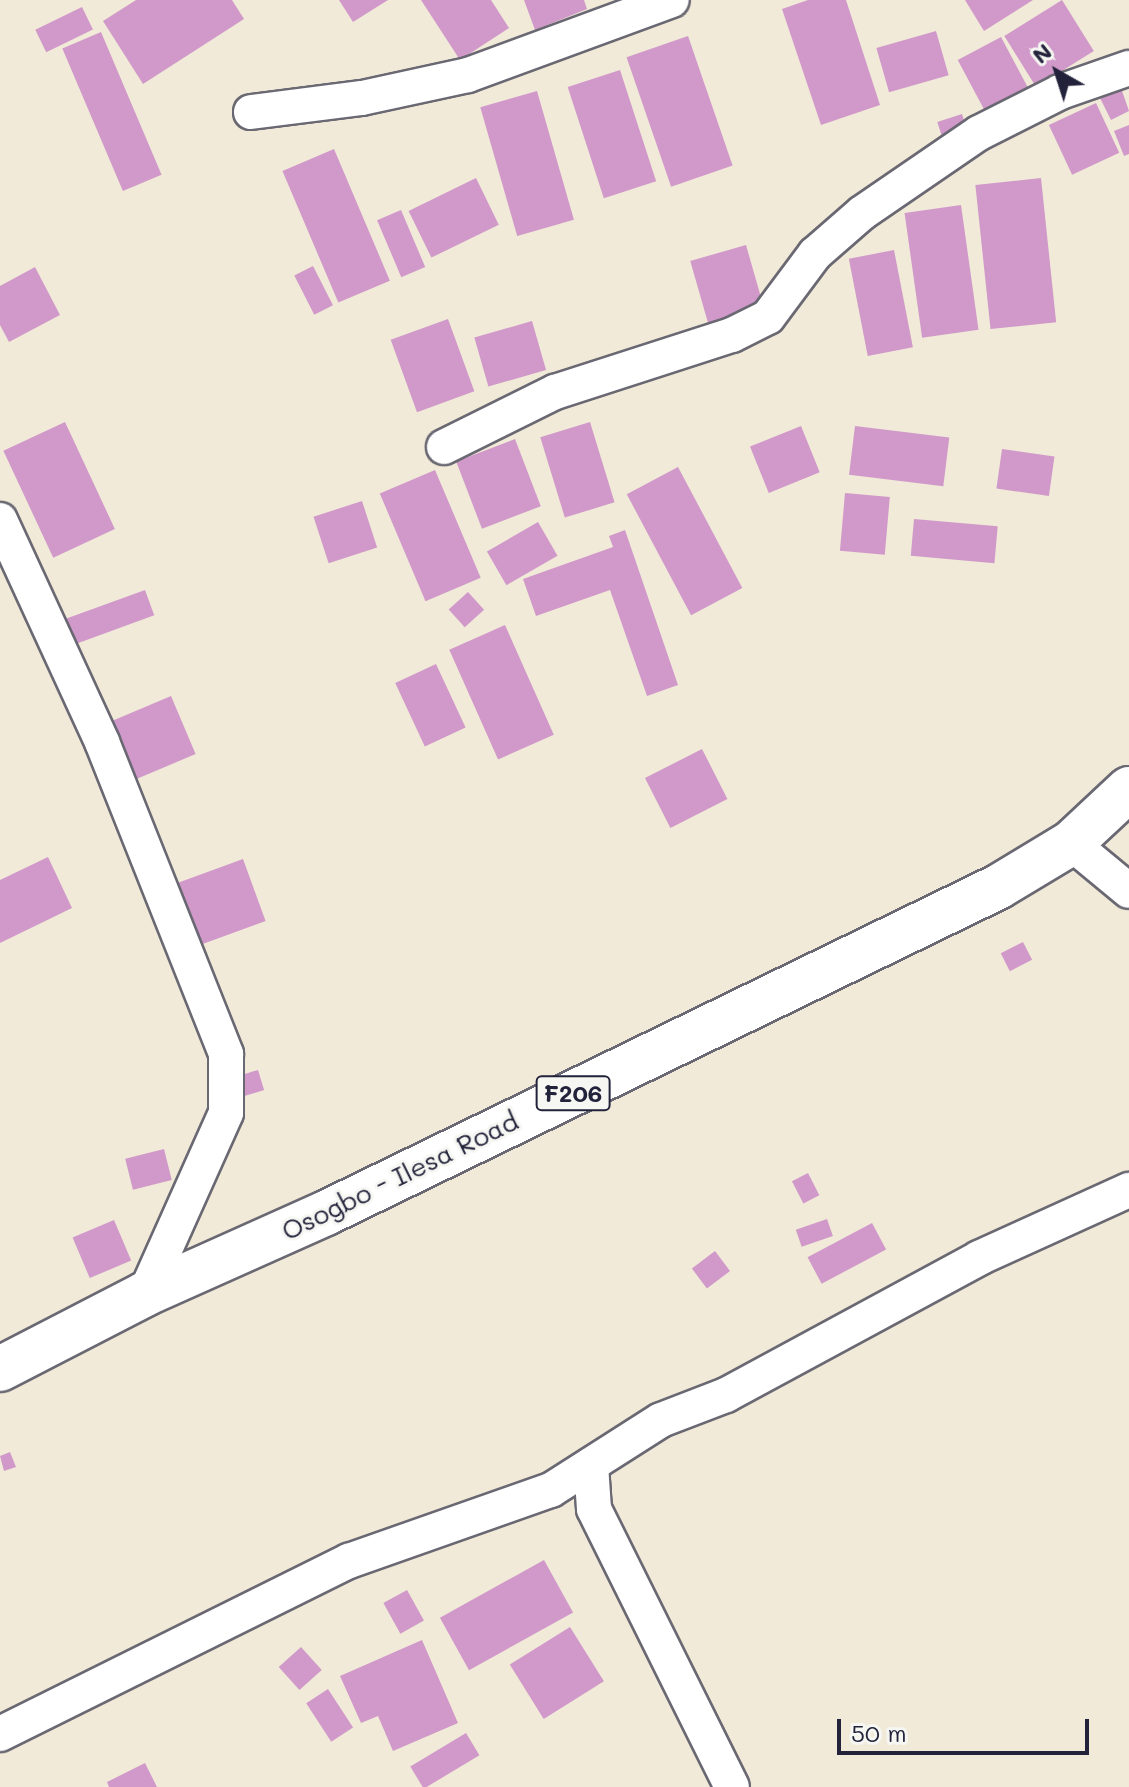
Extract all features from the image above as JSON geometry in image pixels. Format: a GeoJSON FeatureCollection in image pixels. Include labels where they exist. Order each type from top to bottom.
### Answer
{"type":"FeatureCollection","features":[{"type":"Feature","properties":{"kind":"main road","name":"Osogbo - Ilesa Road"},"geometry":{"type":"LineString","coordinates":[[0,1369],[145,1294],[998,887],[1071,843],[1129,789]]}},
{"type":"Feature","properties":{"kind":"street"},"geometry":{"type":"LineString","coordinates":[[251,112],[362,98],[468,75],[672,0]]}},
{"type":"Feature","properties":{"kind":"street"},"geometry":{"type":"LineString","coordinates":[[444,447],[555,392],[732,335],[768,317],[815,254],[862,213],[979,133],[1060,92],[1129,68]]}},
{"type":"Feature","properties":{"kind":"street"},"geometry":{"type":"LineString","coordinates":[[0,520],[102,742],[226,1054],[230,1083],[226,1113],[145,1294]]}},
{"type":"Feature","properties":{"kind":"street"},"geometry":{"type":"LineString","coordinates":[[1071,843],[1129,891]]}},
{"type":"Feature","properties":{"kind":"street"},"geometry":{"type":"LineString","coordinates":[[0,1734],[349,1561],[551,1490],[661,1420],[726,1395],[979,1258],[1129,1190]]}},
{"type":"Feature","properties":{"kind":"street"},"geometry":{"type":"LineString","coordinates":[[181,1211],[214,1263]]}},
{"type":"Feature","properties":{"kind":"street"},"geometry":{"type":"LineString","coordinates":[[591,1465],[594,1509],[693,1698],[732,1787]]}},
{"type":"Feature","properties":{"kind":"street"},"geometry":{"type":"LineString","coordinates":[[551,1490],[594,1509]]}},
{"type":"Feature","properties":{"kind":"building"},"geometry":{"type":"Polygon","coordinates":[[[136,0],[232,0],[244,19],[143,84],[103,21],[136,0]]]}},
{"type":"Feature","properties":{"kind":"building"},"geometry":{"type":"Polygon","coordinates":[[[339,0],[388,0],[353,22],[339,0]]]}},
{"type":"Feature","properties":{"kind":"building"},"geometry":{"type":"Polygon","coordinates":[[[421,0],[491,0],[509,28],[460,60],[421,0]]]}},
{"type":"Feature","properties":{"kind":"building"},"geometry":{"type":"Polygon","coordinates":[[[524,0],[584,0],[587,9],[535,30],[524,0]]]}},
{"type":"Feature","properties":{"kind":"building"},"geometry":{"type":"Polygon","coordinates":[[[808,0],[846,0],[880,105],[821,125],[782,9],[808,0]]]}},
{"type":"Feature","properties":{"kind":"building"},"geometry":{"type":"Polygon","coordinates":[[[965,0],[1033,0],[984,31],[965,0]]]}},
{"type":"Feature","properties":{"kind":"building"},"geometry":{"type":"Polygon","coordinates":[[[1062,0],[1094,51],[1036,87],[1004,36],[1062,0]]]}},
{"type":"Feature","properties":{"kind":"building"},"geometry":{"type":"Polygon","coordinates":[[[82,7],[93,29],[46,52],[35,30],[82,7]]]}},
{"type":"Feature","properties":{"kind":"building"},"geometry":{"type":"Polygon","coordinates":[[[936,31],[949,75],[889,92],[876,48],[936,31]]]}},
{"type":"Feature","properties":{"kind":"building"},"geometry":{"type":"Polygon","coordinates":[[[101,32],[162,175],[123,191],[62,48],[101,32]]]}},
{"type":"Feature","properties":{"kind":"building"},"geometry":{"type":"Polygon","coordinates":[[[688,36],[733,166],[671,187],[627,57],[688,36]]]}},
{"type":"Feature","properties":{"kind":"building"},"geometry":{"type":"Polygon","coordinates":[[[1001,37],[1029,89],[985,112],[958,60],[1001,37]]]}},
{"type":"Feature","properties":{"kind":"building"},"geometry":{"type":"Polygon","coordinates":[[[620,70],[656,181],[604,198],[568,87],[620,70]]]}},
{"type":"Feature","properties":{"kind":"building"},"geometry":{"type":"Polygon","coordinates":[[[1121,88],[1129,111],[1111,120],[1100,98],[1121,88]]]}},
{"type":"Feature","properties":{"kind":"building"},"geometry":{"type":"Polygon","coordinates":[[[537,91],[574,220],[517,236],[480,107],[537,91]]]}},
{"type":"Feature","properties":{"kind":"building"},"geometry":{"type":"Polygon","coordinates":[[[1096,103],[1119,153],[1072,175],[1049,125],[1096,103]]]}},
{"type":"Feature","properties":{"kind":"building"},"geometry":{"type":"Polygon","coordinates":[[[962,114],[968,133],[943,141],[937,122],[962,114]]]}},
{"type":"Feature","properties":{"kind":"building"},"geometry":{"type":"Polygon","coordinates":[[[1129,125],[1129,154],[1124,156],[1114,131],[1129,125]]]}},
{"type":"Feature","properties":{"kind":"building"},"geometry":{"type":"Polygon","coordinates":[[[334,149],[390,281],[338,303],[282,171],[334,149]]]}},
{"type":"Feature","properties":{"kind":"building"},"geometry":{"type":"Polygon","coordinates":[[[476,178],[499,225],[431,258],[409,211],[476,178]]]}},
{"type":"Feature","properties":{"kind":"building"},"geometry":{"type":"Polygon","coordinates":[[[1041,178],[1056,322],[991,329],[975,185],[1041,178]]]}},
{"type":"Feature","properties":{"kind":"building"},"geometry":{"type":"Polygon","coordinates":[[[961,205],[979,330],[922,338],[905,213],[961,205]]]}},
{"type":"Feature","properties":{"kind":"building"},"geometry":{"type":"Polygon","coordinates":[[[401,210],[425,267],[401,277],[377,220],[401,210]]]}},
{"type":"Feature","properties":{"kind":"building"},"geometry":{"type":"Polygon","coordinates":[[[746,245],[765,310],[709,326],[690,261],[746,245]]]}},
{"type":"Feature","properties":{"kind":"building"},"geometry":{"type":"Polygon","coordinates":[[[894,250],[913,347],[868,356],[849,259],[894,250]]]}},
{"type":"Feature","properties":{"kind":"building"},"geometry":{"type":"Polygon","coordinates":[[[313,266],[333,305],[314,315],[294,276],[313,266]]]}},
{"type":"Feature","properties":{"kind":"building"},"geometry":{"type":"Polygon","coordinates":[[[35,267],[60,315],[9,342],[0,325],[0,286],[35,267]]]}},
{"type":"Feature","properties":{"kind":"building"},"geometry":{"type":"Polygon","coordinates":[[[448,319],[474,391],[417,412],[391,340],[448,319]]]}},
{"type":"Feature","properties":{"kind":"building"},"geometry":{"type":"Polygon","coordinates":[[[532,321],[546,370],[488,387],[474,338],[532,321]]]}},
{"type":"Feature","properties":{"kind":"building"},"geometry":{"type":"Polygon","coordinates":[[[65,422],[115,529],[53,558],[3,451],[65,422]]]}},
{"type":"Feature","properties":{"kind":"building"},"geometry":{"type":"Polygon","coordinates":[[[590,422],[615,502],[565,518],[540,437],[590,422]]]}},
{"type":"Feature","properties":{"kind":"building"},"geometry":{"type":"Polygon","coordinates":[[[801,426],[820,472],[769,493],[750,447],[801,426]]]}},
{"type":"Feature","properties":{"kind":"building"},"geometry":{"type":"Polygon","coordinates":[[[855,426],[949,438],[943,486],[849,475],[855,426]]]}},
{"type":"Feature","properties":{"kind":"building"},"geometry":{"type":"Polygon","coordinates":[[[515,439],[541,506],[482,529],[456,462],[515,439]]]}},
{"type":"Feature","properties":{"kind":"building"},"geometry":{"type":"Polygon","coordinates":[[[1002,449],[1054,456],[1049,496],[996,489],[1002,449]]]}},
{"type":"Feature","properties":{"kind":"building"},"geometry":{"type":"Polygon","coordinates":[[[678,467],[742,588],[691,615],[627,494],[678,467]]]}},
{"type":"Feature","properties":{"kind":"building"},"geometry":{"type":"Polygon","coordinates":[[[435,470],[481,578],[425,601],[380,493],[435,470]]]}},
{"type":"Feature","properties":{"kind":"building"},"geometry":{"type":"Polygon","coordinates":[[[845,493],[890,497],[885,555],[840,551],[845,493]]]}},
{"type":"Feature","properties":{"kind":"building"},"geometry":{"type":"Polygon","coordinates":[[[362,501],[377,548],[329,563],[313,517],[362,501]]]}},
{"type":"Feature","properties":{"kind":"building"},"geometry":{"type":"Polygon","coordinates":[[[914,519],[998,526],[994,563],[911,556],[914,519]]]}},
{"type":"Feature","properties":{"kind":"building"},"geometry":{"type":"Polygon","coordinates":[[[538,522],[558,556],[506,585],[487,552],[538,522]]]}},
{"type":"Feature","properties":{"kind":"building"},"geometry":{"type":"Polygon","coordinates":[[[625,530],[678,685],[647,696],[610,590],[536,616],[523,579],[613,547],[609,536],[625,530]]]}},
{"type":"Feature","properties":{"kind":"building"},"geometry":{"type":"Polygon","coordinates":[[[145,590],[154,615],[74,644],[65,619],[145,590]]]}},
{"type":"Feature","properties":{"kind":"building"},"geometry":{"type":"Polygon","coordinates":[[[468,592],[484,610],[465,627],[449,609],[468,592]]]}},
{"type":"Feature","properties":{"kind":"building"},"geometry":{"type":"Polygon","coordinates":[[[505,625],[554,735],[498,759],[449,650],[505,625]]]}},
{"type":"Feature","properties":{"kind":"building"},"geometry":{"type":"Polygon","coordinates":[[[436,664],[466,727],[425,746],[395,683],[436,664]]]}},
{"type":"Feature","properties":{"kind":"building"},"geometry":{"type":"Polygon","coordinates":[[[171,696],[196,754],[131,781],[107,723],[171,696]]]}},
{"type":"Feature","properties":{"kind":"building"},"geometry":{"type":"Polygon","coordinates":[[[702,749],[727,799],[670,828],[645,778],[702,749]]]}},
{"type":"Feature","properties":{"kind":"building"},"geometry":{"type":"Polygon","coordinates":[[[48,857],[72,908],[0,943],[0,880],[48,857]]]}},
{"type":"Feature","properties":{"kind":"building"},"geometry":{"type":"Polygon","coordinates":[[[243,859],[266,921],[198,946],[175,884],[243,859]]]}},
{"type":"Feature","properties":{"kind":"building"},"geometry":{"type":"Polygon","coordinates":[[[1023,942],[1032,960],[1010,971],[1001,953],[1023,942]]]}},
{"type":"Feature","properties":{"kind":"building"},"geometry":{"type":"Polygon","coordinates":[[[258,1070],[264,1090],[241,1097],[235,1077],[258,1070]]]}},
{"type":"Feature","properties":{"kind":"building"},"geometry":{"type":"Polygon","coordinates":[[[164,1149],[172,1180],[133,1190],[125,1159],[164,1149]]]}},
{"type":"Feature","properties":{"kind":"building"},"geometry":{"type":"Polygon","coordinates":[[[808,1173],[819,1195],[803,1203],[792,1181],[808,1173]]]}},
{"type":"Feature","properties":{"kind":"building"},"geometry":{"type":"Polygon","coordinates":[[[827,1219],[833,1236],[802,1247],[796,1230],[827,1219]]]}},
{"type":"Feature","properties":{"kind":"building"},"geometry":{"type":"Polygon","coordinates":[[[114,1220],[131,1261],[90,1278],[73,1238],[114,1220]]]}},
{"type":"Feature","properties":{"kind":"building"},"geometry":{"type":"Polygon","coordinates":[[[872,1223],[886,1249],[822,1284],[808,1257],[872,1223]]]}},
{"type":"Feature","properties":{"kind":"building"},"geometry":{"type":"Polygon","coordinates":[[[715,1251],[730,1271],[707,1288],[692,1268],[715,1251]]]}},
{"type":"Feature","properties":{"kind":"building"},"geometry":{"type":"Polygon","coordinates":[[[10,1452],[16,1467],[4,1471],[0,1456],[10,1452]]]}},
{"type":"Feature","properties":{"kind":"building"},"geometry":{"type":"Polygon","coordinates":[[[544,1560],[573,1612],[469,1670],[440,1618],[544,1560]]]}},
{"type":"Feature","properties":{"kind":"building"},"geometry":{"type":"Polygon","coordinates":[[[407,1590],[424,1621],[400,1634],[383,1603],[407,1590]]]}},
{"type":"Feature","properties":{"kind":"building"},"geometry":{"type":"Polygon","coordinates":[[[570,1627],[604,1681],[544,1719],[510,1665],[570,1627]]]}},
{"type":"Feature","properties":{"kind":"building"},"geometry":{"type":"Polygon","coordinates":[[[422,1640],[458,1723],[393,1751],[378,1716],[361,1723],[340,1676],[422,1640]]]}},
{"type":"Feature","properties":{"kind":"building"},"geometry":{"type":"Polygon","coordinates":[[[301,1647],[322,1670],[299,1690],[279,1667],[301,1647]]]}},
{"type":"Feature","properties":{"kind":"building"},"geometry":{"type":"Polygon","coordinates":[[[328,1689],[353,1728],[331,1742],[306,1703],[328,1689]]]}},
{"type":"Feature","properties":{"kind":"building"},"geometry":{"type":"Polygon","coordinates":[[[466,1733],[479,1755],[427,1787],[423,1787],[410,1766],[466,1733]]]}},
{"type":"Feature","properties":{"kind":"building"},"geometry":{"type":"Polygon","coordinates":[[[145,1763],[157,1787],[109,1787],[107,1782],[145,1763]]]}}]}
